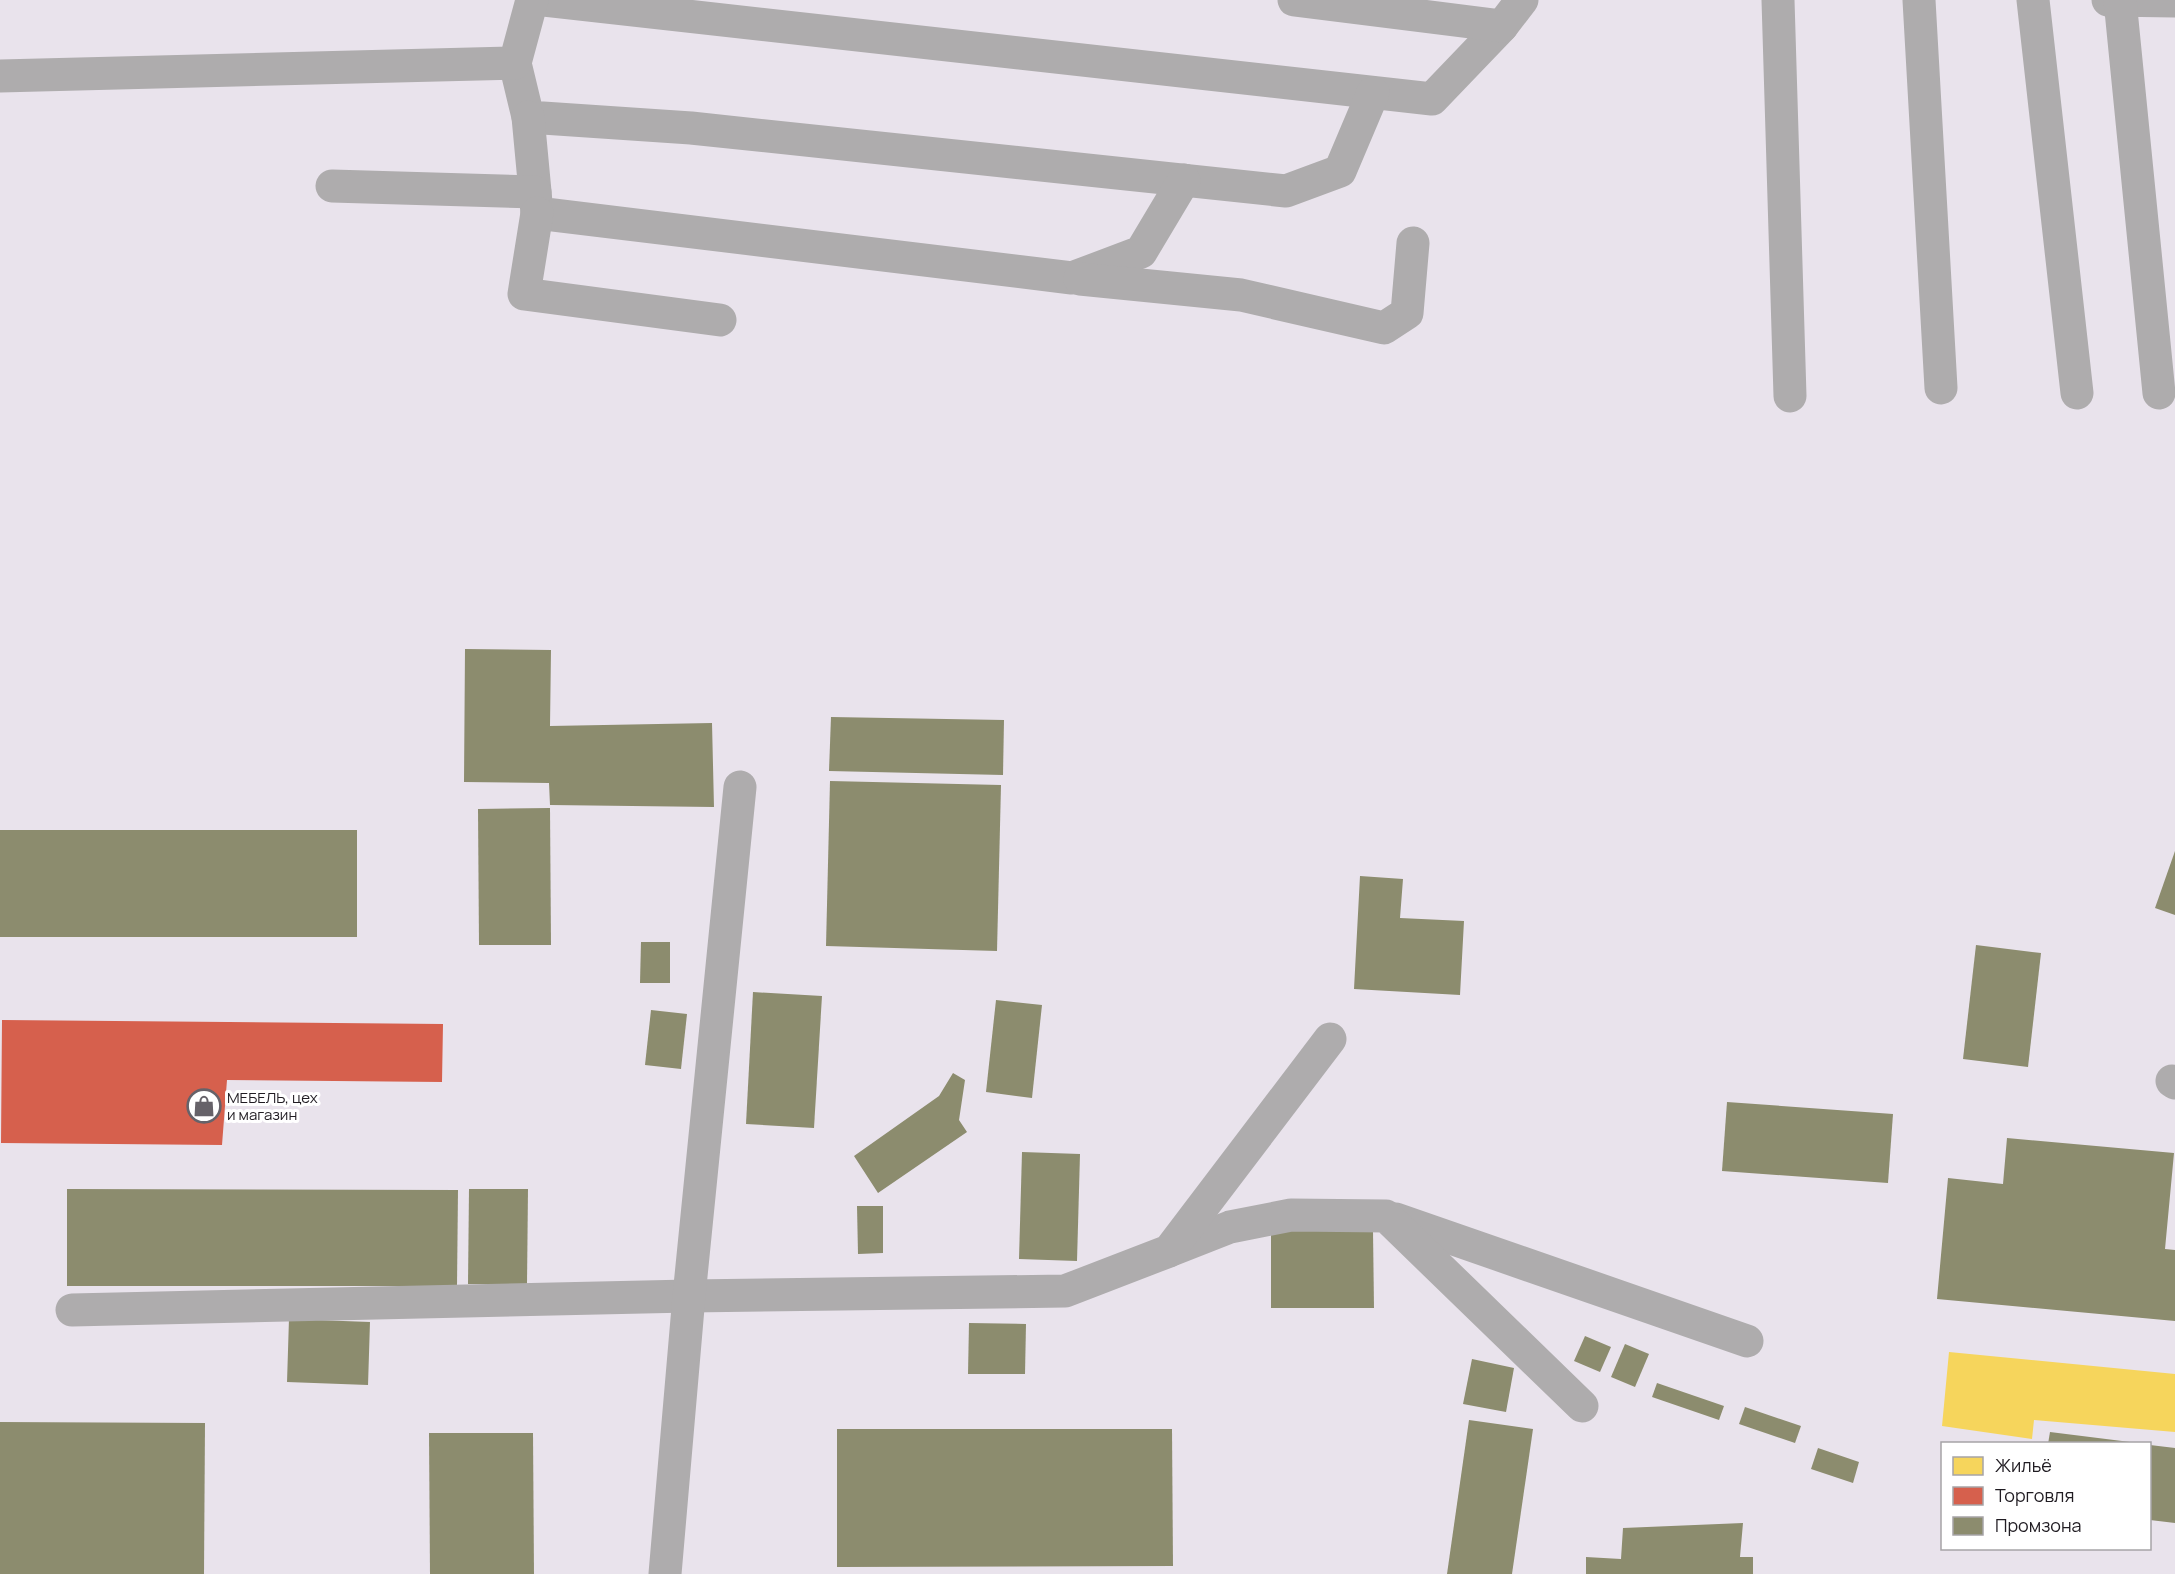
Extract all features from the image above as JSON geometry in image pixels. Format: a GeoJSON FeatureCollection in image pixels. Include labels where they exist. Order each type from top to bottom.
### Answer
{"type":"FeatureCollection","features":[{"type":"Feature","properties":{"kind":"lane"},"geometry":{"type":"LineString","coordinates":[[532,0],[515,63],[528,117],[536,202],[524,294],[720,321]]}},
{"type":"Feature","properties":{"kind":"lane"},"geometry":{"type":"LineString","coordinates":[[544,0],[1432,99],[1502,26],[1522,0]]}},
{"type":"Feature","properties":{"kind":"lane"},"geometry":{"type":"LineString","coordinates":[[1294,0],[1502,26]]}},
{"type":"Feature","properties":{"kind":"lane"},"geometry":{"type":"LineString","coordinates":[[1778,0],[1790,396]]}},
{"type":"Feature","properties":{"kind":"lane"},"geometry":{"type":"LineString","coordinates":[[1919,0],[1941,388]]}},
{"type":"Feature","properties":{"kind":"lane"},"geometry":{"type":"LineString","coordinates":[[2033,0],[2077,393]]}},
{"type":"Feature","properties":{"kind":"lane"},"geometry":{"type":"LineString","coordinates":[[2108,0],[2175,1]]}},
{"type":"Feature","properties":{"kind":"lane"},"geometry":{"type":"LineString","coordinates":[[2120,0],[2160,393]]}},
{"type":"Feature","properties":{"kind":"lane"},"geometry":{"type":"LineString","coordinates":[[0,76],[515,63]]}},
{"type":"Feature","properties":{"kind":"lane"},"geometry":{"type":"LineString","coordinates":[[528,117],[691,128],[1286,191],[1340,171],[1373,93]]}},
{"type":"Feature","properties":{"kind":"lane"},"geometry":{"type":"LineString","coordinates":[[1072,278],[1141,252],[1184,180]]}},
{"type":"Feature","properties":{"kind":"lane"},"geometry":{"type":"LineString","coordinates":[[332,186],[536,202],[1072,278],[1241,295],[1384,328],[1407,313],[1413,243]]}},
{"type":"Feature","properties":{"kind":"lane"},"geometry":{"type":"LineString","coordinates":[[665,1574],[689,1296],[740,787]]}},
{"type":"Feature","properties":{"kind":"lane"},"geometry":{"type":"LineString","coordinates":[[1169,1251],[1330,1039]]}},
{"type":"Feature","properties":{"kind":"lane"},"geometry":{"type":"LineString","coordinates":[[72,1310],[689,1296],[1065,1291],[1230,1227],[1291,1215],[1386,1216],[1747,1341]]}},
{"type":"Feature","properties":{"kind":"lane"},"geometry":{"type":"LineString","coordinates":[[1386,1216],[1582,1406]]}},
{"type":"Feature","properties":{"kind":"building: Жильё"},"geometry":{"type":"Polygon","coordinates":[[[1949,1352],[2175,1374],[2175,1432],[2034,1420],[2032,1439],[1942,1426],[1949,1352]]]}},
{"type":"Feature","properties":{"kind":"building: Торговля"},"geometry":{"type":"Polygon","coordinates":[[[2,1020],[443,1024],[442,1082],[227,1080],[222,1145],[1,1143],[2,1020]]]}},
{"type":"Feature","properties":{"kind":"building: Промзона"},"geometry":{"type":"Polygon","coordinates":[[[465,649],[551,650],[550,726],[712,723],[714,807],[550,805],[549,783],[464,782],[465,649]]]}},
{"type":"Feature","properties":{"kind":"building: Промзона"},"geometry":{"type":"Polygon","coordinates":[[[831,717],[1004,720],[1003,775],[829,771],[831,717]]]}},
{"type":"Feature","properties":{"kind":"building: Промзона"},"geometry":{"type":"Polygon","coordinates":[[[830,781],[1001,785],[997,951],[826,946],[830,781]]]}},
{"type":"Feature","properties":{"kind":"building: Промзона"},"geometry":{"type":"Polygon","coordinates":[[[550,808],[551,945],[479,945],[478,809],[550,808]]]}},
{"type":"Feature","properties":{"kind":"building: Промзона"},"geometry":{"type":"Polygon","coordinates":[[[0,830],[357,830],[357,937],[0,937],[0,830]]]}},
{"type":"Feature","properties":{"kind":"building: Промзона"},"geometry":{"type":"Polygon","coordinates":[[[2175,851],[2175,915],[2155,908],[2175,851]]]}},
{"type":"Feature","properties":{"kind":"building: Промзона"},"geometry":{"type":"Polygon","coordinates":[[[1360,876],[1403,879],[1400,918],[1464,921],[1460,995],[1354,989],[1360,876]]]}},
{"type":"Feature","properties":{"kind":"building: Промзона"},"geometry":{"type":"Polygon","coordinates":[[[641,942],[670,942],[670,983],[640,983],[641,942]]]}},
{"type":"Feature","properties":{"kind":"building: Промзона"},"geometry":{"type":"Polygon","coordinates":[[[1976,945],[2041,953],[2028,1067],[1963,1059],[1976,945]]]}},
{"type":"Feature","properties":{"kind":"building: Промзона"},"geometry":{"type":"Polygon","coordinates":[[[753,992],[822,996],[814,1128],[746,1124],[753,992]]]}},
{"type":"Feature","properties":{"kind":"building: Промзона"},"geometry":{"type":"Polygon","coordinates":[[[996,1000],[1042,1005],[1032,1098],[986,1092],[996,1000]]]}},
{"type":"Feature","properties":{"kind":"building: Промзона"},"geometry":{"type":"Polygon","coordinates":[[[651,1010],[687,1014],[681,1069],[645,1065],[651,1010]]]}},
{"type":"Feature","properties":{"kind":"building: Промзона"},"geometry":{"type":"Polygon","coordinates":[[[953,1073],[965,1080],[959,1120],[967,1132],[878,1193],[854,1156],[939,1096],[953,1073]]]}},
{"type":"Feature","properties":{"kind":"building: Промзона"},"geometry":{"type":"Polygon","coordinates":[[[1727,1102],[1893,1114],[1888,1183],[1722,1171],[1727,1102]]]}},
{"type":"Feature","properties":{"kind":"building: Промзона"},"geometry":{"type":"Polygon","coordinates":[[[2007,1138],[2174,1153],[2165,1249],[2175,1250],[2175,1321],[1937,1299],[1948,1178],[2003,1184],[2007,1138]]]}},
{"type":"Feature","properties":{"kind":"building: Промзона"},"geometry":{"type":"Polygon","coordinates":[[[1022,1152],[1080,1154],[1077,1261],[1019,1259],[1022,1152]]]}},
{"type":"Feature","properties":{"kind":"building: Промзона"},"geometry":{"type":"Polygon","coordinates":[[[67,1189],[458,1190],[457,1286],[67,1286],[67,1189]]]}},
{"type":"Feature","properties":{"kind":"building: Промзона"},"geometry":{"type":"Polygon","coordinates":[[[469,1189],[528,1189],[527,1284],[468,1284],[469,1189]]]}},
{"type":"Feature","properties":{"kind":"building: Промзона"},"geometry":{"type":"Polygon","coordinates":[[[857,1206],[883,1206],[883,1253],[858,1254],[857,1206]]]}},
{"type":"Feature","properties":{"kind":"building: Промзона"},"geometry":{"type":"Polygon","coordinates":[[[1271,1231],[1373,1231],[1374,1308],[1271,1308],[1271,1231]]]}},
{"type":"Feature","properties":{"kind":"building: Промзона"},"geometry":{"type":"Polygon","coordinates":[[[289,1319],[370,1322],[368,1385],[287,1382],[289,1319]]]}},
{"type":"Feature","properties":{"kind":"building: Промзона"},"geometry":{"type":"Polygon","coordinates":[[[969,1323],[1026,1324],[1025,1374],[968,1374],[969,1323]]]}},
{"type":"Feature","properties":{"kind":"building: Промзона"},"geometry":{"type":"Polygon","coordinates":[[[1585,1336],[1611,1347],[1600,1372],[1574,1361],[1585,1336]]]}},
{"type":"Feature","properties":{"kind":"building: Промзона"},"geometry":{"type":"Polygon","coordinates":[[[1625,1344],[1649,1354],[1635,1387],[1611,1377],[1625,1344]]]}},
{"type":"Feature","properties":{"kind":"building: Промзона"},"geometry":{"type":"Polygon","coordinates":[[[1472,1359],[1514,1368],[1506,1412],[1463,1404],[1472,1359]]]}},
{"type":"Feature","properties":{"kind":"building: Промзона"},"geometry":{"type":"Polygon","coordinates":[[[1657,1383],[1724,1406],[1719,1420],[1652,1397],[1657,1383]]]}},
{"type":"Feature","properties":{"kind":"building: Промзона"},"geometry":{"type":"Polygon","coordinates":[[[1745,1407],[1801,1426],[1795,1443],[1739,1424],[1745,1407]]]}},
{"type":"Feature","properties":{"kind":"building: Промзона"},"geometry":{"type":"Polygon","coordinates":[[[1469,1420],[1533,1429],[1512,1574],[1447,1574],[1469,1420]]]}},
{"type":"Feature","properties":{"kind":"building: Промзона"},"geometry":{"type":"Polygon","coordinates":[[[0,1422],[205,1423],[204,1574],[0,1574],[0,1422]]]}},
{"type":"Feature","properties":{"kind":"building: Промзона"},"geometry":{"type":"Polygon","coordinates":[[[837,1429],[1172,1429],[1173,1566],[837,1567],[837,1429]]]}},
{"type":"Feature","properties":{"kind":"building: Промзона"},"geometry":{"type":"Polygon","coordinates":[[[2050,1432],[2130,1442],[2048,1442],[2050,1432]]]}},
{"type":"Feature","properties":{"kind":"building: Промзона"},"geometry":{"type":"Polygon","coordinates":[[[429,1433],[533,1433],[534,1574],[430,1574],[429,1433]]]}},
{"type":"Feature","properties":{"kind":"building: Промзона"},"geometry":{"type":"Polygon","coordinates":[[[2151,1445],[2175,1448],[2175,1523],[2151,1520],[2151,1445]]]}},
{"type":"Feature","properties":{"kind":"building: Промзона"},"geometry":{"type":"Polygon","coordinates":[[[1818,1448],[1859,1462],[1853,1483],[1811,1469],[1818,1448]]]}},
{"type":"Feature","properties":{"kind":"building: Промзона"},"geometry":{"type":"Polygon","coordinates":[[[1743,1523],[1740,1557],[1753,1557],[1753,1574],[1586,1574],[1586,1557],[1621,1559],[1623,1528],[1743,1523]]]}},
{"type":"Feature","properties":{"kind":"place","name":"МЕБЕЛЬ, цех и магазин"},"geometry":{"type":"Point","coordinates":[204,1106]}}]}
